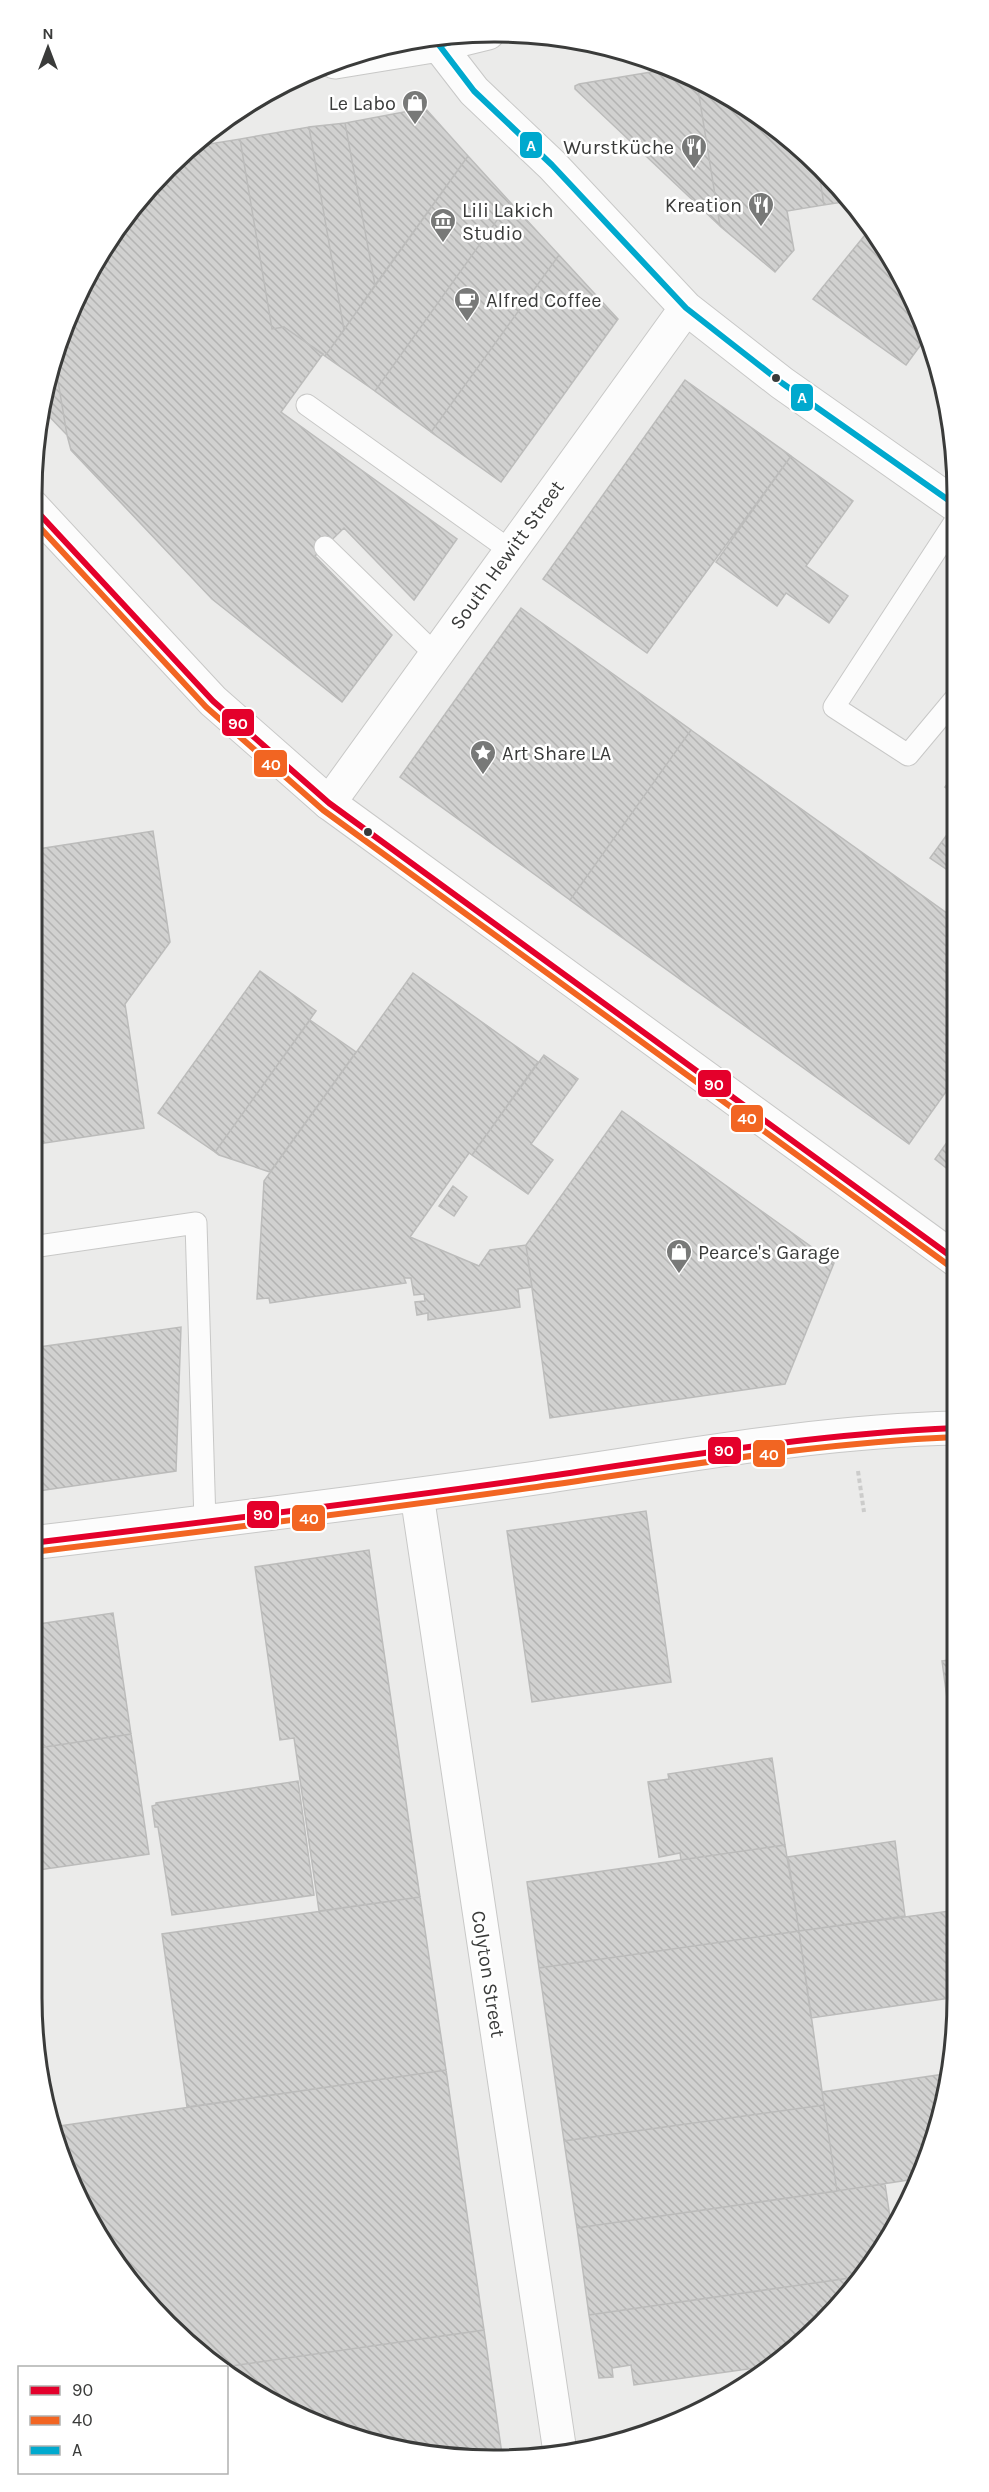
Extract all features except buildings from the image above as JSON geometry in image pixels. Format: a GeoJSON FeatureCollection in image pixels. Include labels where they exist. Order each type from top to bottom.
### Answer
{"type":"FeatureCollection","features":[{"type":"Feature","properties":{"kind":"street"},"geometry":{"type":"LineString","coordinates":[[439,46],[474,91],[552,165],[686,308],[782,383],[947,499]]}},
{"type":"Feature","properties":{"kind":"street","name":"South Hewitt Street"},"geometry":{"type":"LineString","coordinates":[[329,803],[686,308]]}},
{"type":"Feature","properties":{"kind":"street"},"geometry":{"type":"LineString","coordinates":[[42,517],[213,701],[329,803],[947,1259]]}},
{"type":"Feature","properties":{"kind":"street"},"geometry":{"type":"LineString","coordinates":[[905,1429],[947,1409]]}},
{"type":"Feature","properties":{"kind":"street"},"geometry":{"type":"LineString","coordinates":[[42,1542],[417,1496],[754,1447],[905,1429],[947,1428]]}},
{"type":"Feature","properties":{"kind":"street","name":"Colyton Street"},"geometry":{"type":"LineString","coordinates":[[417,1496],[559,2445]]}},
{"type":"Feature","properties":{"kind":"lane"},"geometry":{"type":"LineString","coordinates":[[307,405],[511,551]]}},
{"type":"Feature","properties":{"kind":"lane"},"geometry":{"type":"LineString","coordinates":[[947,535],[834,707],[908,755],[947,708]]}},
{"type":"Feature","properties":{"kind":"lane"},"geometry":{"type":"LineString","coordinates":[[325,547],[436,655]]}},
{"type":"Feature","properties":{"kind":"lane"},"geometry":{"type":"LineString","coordinates":[[42,1246],[196,1223],[205,1522]]}},
{"type":"Feature","properties":{"kind":"path"},"geometry":{"type":"LineString","coordinates":[[858,1471],[864,1512]]}},
{"type":"Feature","properties":{"kind":"transit line","name":"A"},"geometry":{"type":"LineString","coordinates":[[439,46],[474,91],[552,165],[686,308],[782,383],[947,499]]}},
{"type":"Feature","properties":{"kind":"transit line","name":"90"},"geometry":{"type":"LineString","coordinates":[[42,517],[213,701],[329,803],[947,1253]]}},
{"type":"Feature","properties":{"kind":"transit line","name":"40"},"geometry":{"type":"LineString","coordinates":[[42,530],[206,707],[323,810],[947,1264]]}},
{"type":"Feature","properties":{"kind":"transit line","name":"90"},"geometry":{"type":"LineString","coordinates":[[42,1542],[405,1496],[795,1441],[947,1428]]}},
{"type":"Feature","properties":{"kind":"transit line","name":"40"},"geometry":{"type":"LineString","coordinates":[[42,1551],[405,1505],[795,1450],[947,1438]]}},
{"type":"Feature","properties":{"kind":"place","name":"Le Labo"},"geometry":{"type":"Point","coordinates":[415,126]}},
{"type":"Feature","properties":{"kind":"place","name":"Wurstküche"},"geometry":{"type":"Point","coordinates":[694,170]}},
{"type":"Feature","properties":{"kind":"place","name":"Kreation"},"geometry":{"type":"Point","coordinates":[761,228]}},
{"type":"Feature","properties":{"kind":"place","name":"Lili Lakich Studio"},"geometry":{"type":"Point","coordinates":[443,244]}},
{"type":"Feature","properties":{"kind":"place","name":"Alfred Coffee"},"geometry":{"type":"Point","coordinates":[467,323]}},
{"type":"Feature","properties":{"kind":"place","name":"Art Share LA"},"geometry":{"type":"Point","coordinates":[483,776]}},
{"type":"Feature","properties":{"kind":"place","name":"Pearce's Garage"},"geometry":{"type":"Point","coordinates":[679,1275]}}]}
